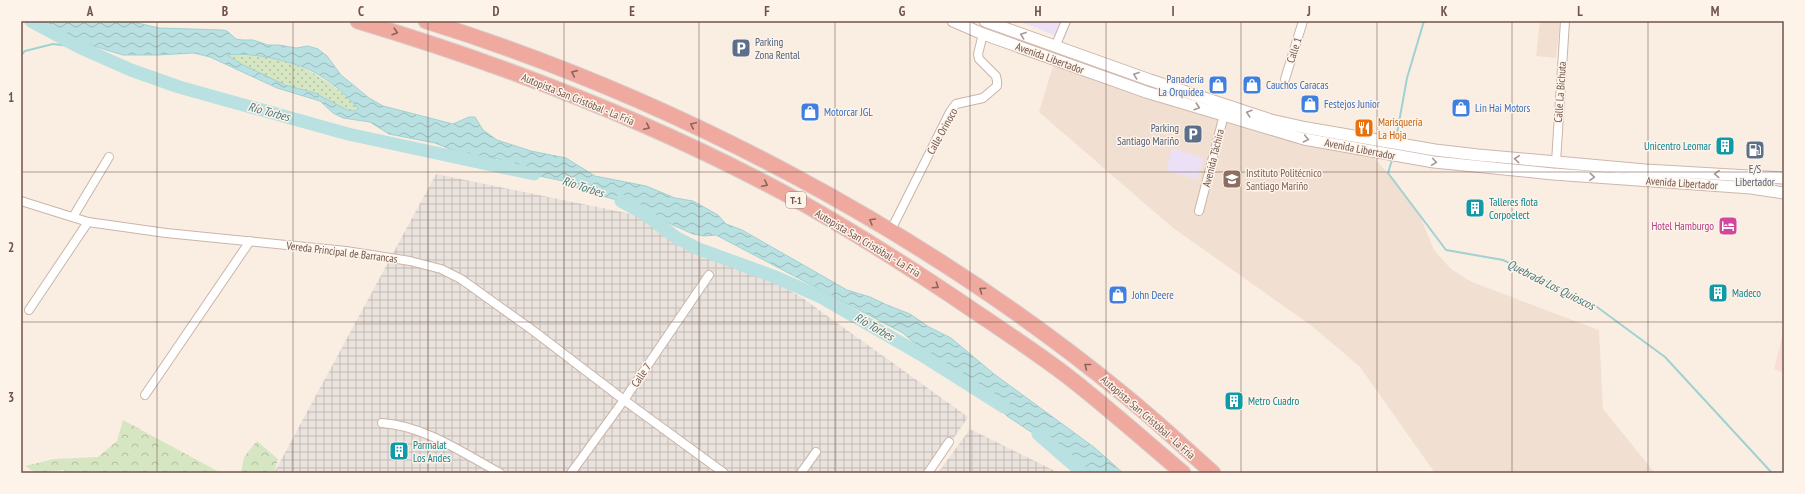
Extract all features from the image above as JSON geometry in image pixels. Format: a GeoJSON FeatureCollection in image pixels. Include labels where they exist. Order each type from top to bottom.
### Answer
{"type":"FeatureCollection","features":[{"type":"Feature","properties":{"kind":"highway","name":"Autopista San Cristóbal - La Fría"},"geometry":{"type":"LineString","coordinates":[[358,21],[499,67],[605,108],[688,146],[784,193],[903,263],[1000,327],[1066,375],[1183,473]]}},
{"type":"Feature","properties":{"kind":"highway","name":"Autopista San Cristóbal - La Fría"},"geometry":{"type":"LineString","coordinates":[[426,21],[558,66],[728,142],[834,199],[970,282],[1074,355],[1124,394],[1213,473]]}},
{"type":"Feature","properties":{"kind":"main road","name":"Avenida Libertador"},"geometry":{"type":"LineString","coordinates":[[954,21],[983,34],[1146,92],[1307,128],[1478,155],[1645,170],[1784,178]]}},
{"type":"Feature","properties":{"kind":"main road","name":"Avenida Libertador"},"geometry":{"type":"LineString","coordinates":[[985,21],[1304,138],[1434,162],[1553,174],[1751,188],[1784,193]]}},
{"type":"Feature","properties":{"kind":"street"},"geometry":{"type":"LineString","coordinates":[[448,21],[461,32]]}},
{"type":"Feature","properties":{"kind":"street"},"geometry":{"type":"LineString","coordinates":[[1055,46],[1066,21]]}},
{"type":"Feature","properties":{"kind":"street","name":"Calle 1"},"geometry":{"type":"LineString","coordinates":[[1284,79],[1304,21]]}},
{"type":"Feature","properties":{"kind":"street","name":"Calle La Bichuta"},"geometry":{"type":"LineString","coordinates":[[1556,162],[1564,21]]}},
{"type":"Feature","properties":{"kind":"street","name":"Calle Orinoco"},"geometry":{"type":"LineString","coordinates":[[890,232],[950,112],[956,104],[983,98],[997,86],[996,76],[979,59],[978,54],[983,34]]}},
{"type":"Feature","properties":{"kind":"street","name":"Avenida Táchira"},"geometry":{"type":"LineString","coordinates":[[1199,211],[1225,110]]}},
{"type":"Feature","properties":{"kind":"street"},"geometry":{"type":"LineString","coordinates":[[73,216],[109,157]]}},
{"type":"Feature","properties":{"kind":"street","name":"Vereda Principal de Barrancas"},"geometry":{"type":"LineString","coordinates":[[21,201],[73,216],[88,222],[166,233],[346,251],[410,261],[442,269],[461,279],[535,332],[624,400],[724,473]]}},
{"type":"Feature","properties":{"kind":"street"},"geometry":{"type":"LineString","coordinates":[[29,310],[88,222]]}},
{"type":"Feature","properties":{"kind":"street"},"geometry":{"type":"LineString","coordinates":[[145,395],[250,241]]}},
{"type":"Feature","properties":{"kind":"street","name":"Calle 7"},"geometry":{"type":"LineString","coordinates":[[571,473],[624,400],[709,275]]}},
{"type":"Feature","properties":{"kind":"street"},"geometry":{"type":"LineString","coordinates":[[382,423],[396,424],[419,430],[500,473]]}},
{"type":"Feature","properties":{"kind":"street"},"geometry":{"type":"LineString","coordinates":[[928,473],[949,442]]}},
{"type":"Feature","properties":{"kind":"street"},"geometry":{"type":"LineString","coordinates":[[801,473],[816,452]]}},
{"type":"Feature","properties":{"kind":"shaded area"},"geometry":{"type":"Polygon","coordinates":[[[1019,21],[1071,21],[1064,39],[1019,21]]]}},
{"type":"Feature","properties":{"kind":"shaded area"},"geometry":{"type":"Polygon","coordinates":[[[1540,21],[1560,23],[1556,58],[1536,56],[1540,21]]]}},
{"type":"Feature","properties":{"kind":"shaded area"},"geometry":{"type":"Polygon","coordinates":[[[1053,66],[1272,135],[1309,145],[1374,158],[1396,182],[1419,214],[1434,250],[1451,269],[1472,282],[1599,330],[1603,409],[1655,473],[1435,473],[1360,367],[1312,326],[1173,228],[1039,112],[1053,66]]]}},
{"type":"Feature","properties":{"kind":"shaded area"},"geometry":{"type":"Polygon","coordinates":[[[1172,148],[1204,158],[1197,179],[1166,171],[1172,148]]]}},
{"type":"Feature","properties":{"kind":"shaded area"},"geometry":{"type":"Polygon","coordinates":[[[436,174],[646,217],[742,264],[801,297],[968,417],[930,473],[274,473],[436,174]]]}},
{"type":"Feature","properties":{"kind":"shaded area"},"geometry":{"type":"Polygon","coordinates":[[[1784,330],[1784,373],[1774,369],[1784,330]]]}},
{"type":"Feature","properties":{"kind":"shaded area"},"geometry":{"type":"Polygon","coordinates":[[[970,429],[1059,473],[938,473],[970,429]]]}},
{"type":"Feature","properties":{"kind":"green space"},"geometry":{"type":"Polygon","coordinates":[[[226,54],[276,59],[301,67],[321,78],[341,92],[360,109],[348,110],[336,106],[314,93],[288,85],[262,74],[226,54]]]}},
{"type":"Feature","properties":{"kind":"green space"},"geometry":{"type":"Polygon","coordinates":[[[123,420],[221,473],[68,473],[63,470],[36,473],[25,466],[54,459],[98,457],[117,441],[123,420]]]}},
{"type":"Feature","properties":{"kind":"green space"},"geometry":{"type":"Polygon","coordinates":[[[257,441],[278,459],[274,473],[241,473],[244,457],[257,441]]]}},
{"type":"Feature","properties":{"kind":"water"},"geometry":{"type":"Polygon","coordinates":[[[27,21],[129,21],[159,28],[222,30],[227,31],[236,39],[253,40],[268,45],[296,48],[308,46],[318,49],[327,56],[341,75],[369,98],[383,106],[453,124],[469,117],[475,117],[483,130],[497,140],[531,151],[566,158],[595,176],[646,186],[675,198],[693,201],[718,215],[726,224],[742,230],[847,290],[870,297],[910,314],[929,327],[951,338],[994,374],[1095,448],[1123,473],[1093,473],[1007,416],[973,382],[932,359],[903,333],[716,235],[704,236],[693,234],[617,200],[584,191],[563,181],[525,173],[499,159],[465,155],[435,143],[389,134],[370,122],[343,118],[333,113],[320,101],[277,88],[210,57],[194,53],[123,55],[90,45],[27,21]],[[237,54],[227,55],[241,64],[285,85],[315,93],[347,110],[354,111],[359,109],[345,95],[325,79],[310,70],[287,62],[261,56],[237,54]]]}},
{"type":"Feature","properties":{"kind":"waterway","name":"Río Torbes"},"geometry":{"type":"LineString","coordinates":[[31,21],[79,47],[131,70],[179,87],[348,134],[534,174]]}},
{"type":"Feature","properties":{"kind":"waterway","name":"Quebrada Los Quioscos"},"geometry":{"type":"LineString","coordinates":[[1396,139],[1407,78],[1424,21]]}},
{"type":"Feature","properties":{"kind":"waterway"},"geometry":{"type":"LineString","coordinates":[[21,55],[25,51],[53,44],[79,47]]}},
{"type":"Feature","properties":{"kind":"waterway","name":"Quebrada Los Quioscos"},"geometry":{"type":"LineString","coordinates":[[1392,160],[1388,173],[1446,250],[1503,260],[1593,304],[1665,357],[1772,473]]}},
{"type":"Feature","properties":{"kind":"waterway","name":"Río Torbes"},"geometry":{"type":"LineString","coordinates":[[621,201],[643,213],[677,238],[699,249],[773,276],[821,297],[920,354],[1004,407]]}},
{"type":"Feature","properties":{"kind":"waterway","name":"Río Torbes"},"geometry":{"type":"LineString","coordinates":[[1038,434],[1083,473]]}},
{"type":"Feature","properties":{"kind":"place","name":"Parking Zona Rental"},"geometry":{"type":"Point","coordinates":[741,48]}},
{"type":"Feature","properties":{"kind":"place","name":"Panadería La Orquídea"},"geometry":{"type":"Point","coordinates":[1218,85]}},
{"type":"Feature","properties":{"kind":"place","name":"Cauchos Caracas"},"geometry":{"type":"Point","coordinates":[1252,85]}},
{"type":"Feature","properties":{"kind":"place","name":"Festejos Junior"},"geometry":{"type":"Point","coordinates":[1310,104]}},
{"type":"Feature","properties":{"kind":"place","name":"Lin Hai Motors"},"geometry":{"type":"Point","coordinates":[1461,108]}},
{"type":"Feature","properties":{"kind":"place","name":"Motorcar JGL"},"geometry":{"type":"Point","coordinates":[810,112]}},
{"type":"Feature","properties":{"kind":"place","name":"Marisquería La Hoja"},"geometry":{"type":"Point","coordinates":[1364,128]}},
{"type":"Feature","properties":{"kind":"place","name":"Parking Santiago Mariño"},"geometry":{"type":"Point","coordinates":[1193,134]}},
{"type":"Feature","properties":{"kind":"place","name":"Unicentro Leomar"},"geometry":{"type":"Point","coordinates":[1725,146]}},
{"type":"Feature","properties":{"kind":"place","name":"E/S Libertador"},"geometry":{"type":"Point","coordinates":[1755,150]}},
{"type":"Feature","properties":{"kind":"place","name":"Instituto Politécnico Santiago Mariño"},"geometry":{"type":"Point","coordinates":[1232,179]}},
{"type":"Feature","properties":{"kind":"place","name":"Talleres flota Corpoelect"},"geometry":{"type":"Point","coordinates":[1475,208]}},
{"type":"Feature","properties":{"kind":"place","name":"Hotel Hamburgo"},"geometry":{"type":"Point","coordinates":[1728,226]}},
{"type":"Feature","properties":{"kind":"place","name":"Madeco"},"geometry":{"type":"Point","coordinates":[1718,293]}},
{"type":"Feature","properties":{"kind":"place","name":"John Deere"},"geometry":{"type":"Point","coordinates":[1118,295]}},
{"type":"Feature","properties":{"kind":"place","name":"Metro Cuadro"},"geometry":{"type":"Point","coordinates":[1234,401]}},
{"type":"Feature","properties":{"kind":"place","name":"Parmalat Los Andes"},"geometry":{"type":"Point","coordinates":[399,451]}}]}
